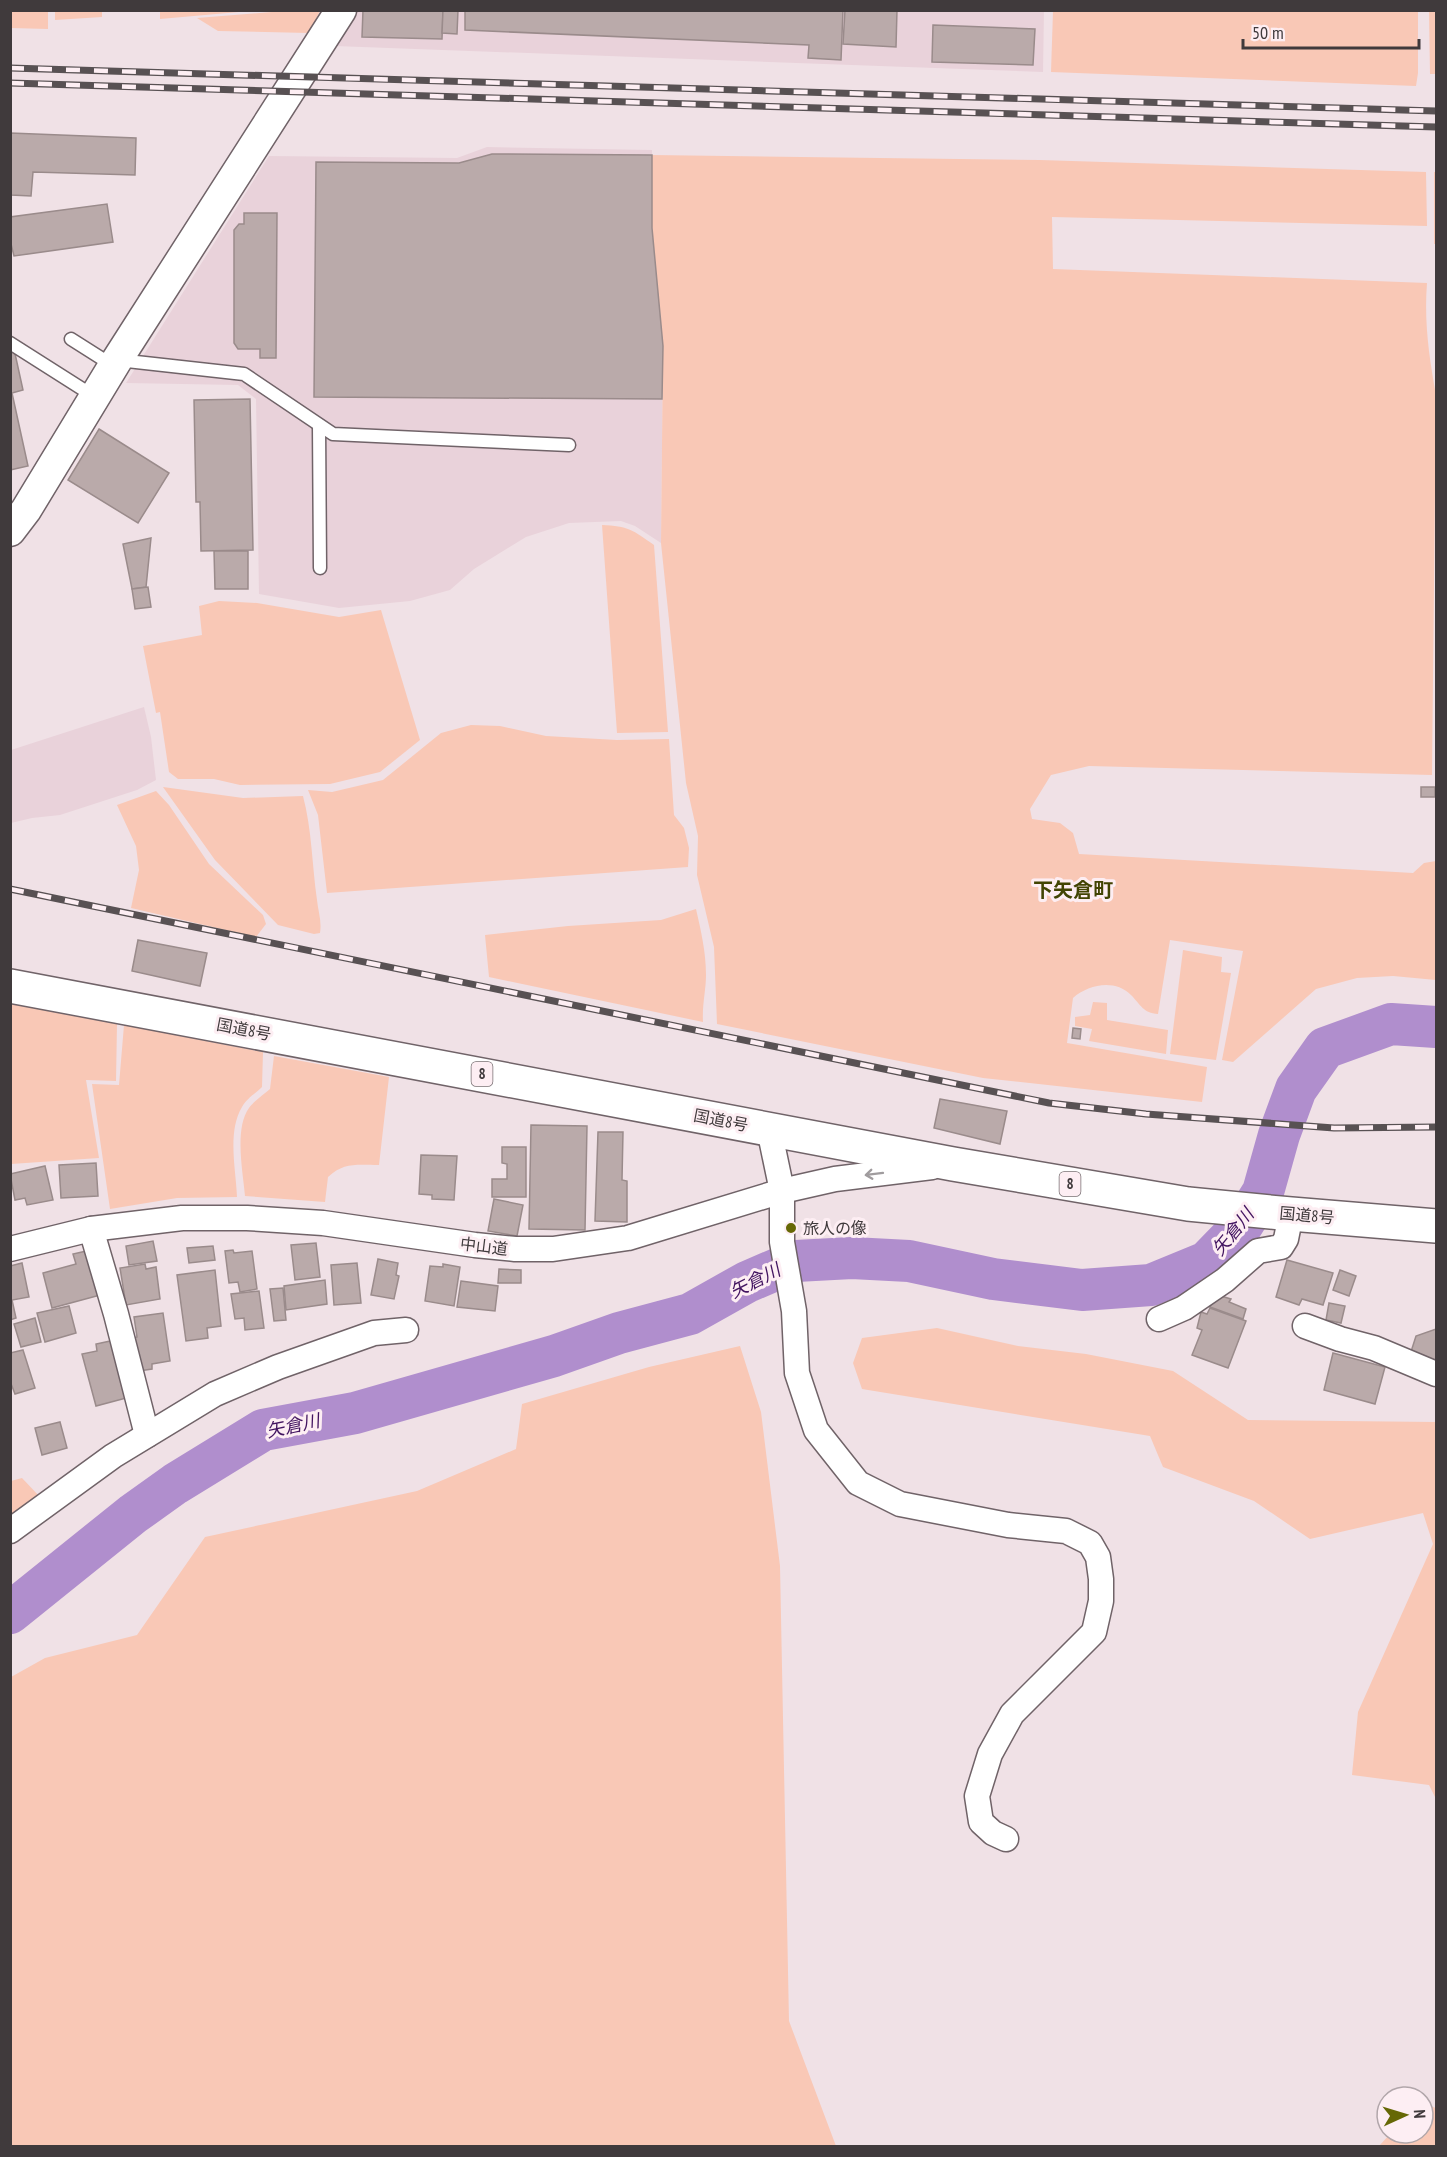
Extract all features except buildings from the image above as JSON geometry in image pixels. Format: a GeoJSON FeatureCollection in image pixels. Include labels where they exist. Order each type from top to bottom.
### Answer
{"type":"FeatureCollection","features":[{"type":"Feature","properties":{"kind":"highway","name":"国道8号"},"geometry":{"type":"LineString","coordinates":[[10,986],[953,1164],[1188,1203],[1287,1214],[1437,1226]]}},
{"type":"Feature","properties":{"kind":"street"},"geometry":{"type":"LineString","coordinates":[[10,531],[34,510],[115,363],[341,10]]}},
{"type":"Feature","properties":{"kind":"street"},"geometry":{"type":"LineString","coordinates":[[769,1129],[782,1191],[782,1242],[794,1311],[797,1373],[816,1430],[858,1483],[900,1504],[1008,1525],[1066,1531],[1090,1543],[1098,1557],[1101,1601],[1094,1632],[1012,1714],[990,1754],[977,1796],[981,1822],[993,1833],[1006,1839]]}},
{"type":"Feature","properties":{"kind":"street"},"geometry":{"type":"LineString","coordinates":[[835,1179],[855,1146]]}},
{"type":"Feature","properties":{"kind":"street","name":"中山道"},"geometry":{"type":"LineString","coordinates":[[10,1249],[90,1229],[182,1218],[291,1219],[475,1245],[515,1249],[553,1249],[628,1238],[782,1191],[835,1179],[953,1164]]}},
{"type":"Feature","properties":{"kind":"street"},"geometry":{"type":"LineString","coordinates":[[1159,1319],[1184,1308],[1208,1292],[1258,1251],[1281,1247],[1286,1239],[1287,1214]]}},
{"type":"Feature","properties":{"kind":"street"},"geometry":{"type":"LineString","coordinates":[[90,1229],[116,1314],[147,1435]]}},
{"type":"Feature","properties":{"kind":"street"},"geometry":{"type":"LineString","coordinates":[[1305,1326],[1374,1348],[1437,1374]]}},
{"type":"Feature","properties":{"kind":"street"},"geometry":{"type":"LineString","coordinates":[[10,1531],[113,1456],[215,1394],[278,1367],[374,1333],[406,1330]]}},
{"type":"Feature","properties":{"kind":"lane"},"geometry":{"type":"LineString","coordinates":[[71,339],[115,363],[244,374],[333,434],[569,445]]}},
{"type":"Feature","properties":{"kind":"lane"},"geometry":{"type":"LineString","coordinates":[[10,344],[95,397]]}},
{"type":"Feature","properties":{"kind":"lane"},"geometry":{"type":"LineString","coordinates":[[320,425],[320,568]]}},
{"type":"Feature","properties":{"kind":"shaded area"},"geometry":{"type":"Polygon","coordinates":[[[11,10],[48,11],[48,29],[11,28],[11,10]]]}},
{"type":"Feature","properties":{"kind":"shaded area"},"geometry":{"type":"Polygon","coordinates":[[[160,10],[250,11],[160,19],[160,10]]]}},
{"type":"Feature","properties":{"kind":"shaded area"},"geometry":{"type":"Polygon","coordinates":[[[358,10],[1044,11],[1043,72],[335,46],[358,10]]]}},
{"type":"Feature","properties":{"kind":"shaded area"},"geometry":{"type":"Polygon","coordinates":[[[55,11],[102,11],[102,17],[55,20],[55,11]]]}},
{"type":"Feature","properties":{"kind":"shaded area"},"geometry":{"type":"Polygon","coordinates":[[[284,11],[320,11],[309,33],[218,31],[197,18],[284,11]]]}},
{"type":"Feature","properties":{"kind":"shaded area"},"geometry":{"type":"Polygon","coordinates":[[[1053,11],[1418,11],[1416,86],[1051,72],[1053,11]]]}},
{"type":"Feature","properties":{"kind":"shaded area"},"geometry":{"type":"Polygon","coordinates":[[[1429,11],[1436,11],[1436,74],[1430,74],[1429,11]]]}},
{"type":"Feature","properties":{"kind":"shaded area"},"geometry":{"type":"Polygon","coordinates":[[[487,147],[652,150],[652,228],[663,346],[661,543],[635,526],[621,521],[569,523],[526,537],[474,569],[450,590],[410,601],[339,608],[259,594],[256,399],[238,385],[126,383],[269,156],[457,158],[487,147]]]}},
{"type":"Feature","properties":{"kind":"shaded area"},"geometry":{"type":"Polygon","coordinates":[[[652,155],[1040,160],[1426,172],[1427,226],[1052,217],[1053,269],[1427,283],[1428,339],[1436,395],[1432,775],[1089,766],[1051,775],[1030,809],[1032,819],[1060,823],[1073,833],[1079,854],[1413,873],[1424,863],[1436,861],[1436,980],[1393,976],[1357,978],[1316,989],[1233,1062],[1222,1060],[1243,951],[1170,940],[1158,1014],[1146,1010],[1125,990],[1110,985],[1087,989],[1073,998],[1067,1043],[1207,1067],[1202,1102],[983,1078],[717,1024],[714,947],[697,875],[698,836],[686,783],[661,543],[663,346],[652,228],[652,155]]]}},
{"type":"Feature","properties":{"kind":"shaded area"},"geometry":{"type":"Polygon","coordinates":[[[1434,172],[1436,172],[1436,244],[1434,244],[1434,172]]]}},
{"type":"Feature","properties":{"kind":"shaded area"},"geometry":{"type":"Polygon","coordinates":[[[602,525],[618,526],[630,530],[654,545],[668,732],[617,733],[602,525]]]}},
{"type":"Feature","properties":{"kind":"shaded area"},"geometry":{"type":"Polygon","coordinates":[[[219,601],[257,603],[339,617],[381,610],[420,740],[380,772],[330,784],[240,785],[214,779],[178,779],[169,772],[160,712],[156,713],[143,646],[202,635],[199,606],[219,601]]]}},
{"type":"Feature","properties":{"kind":"shaded area"},"geometry":{"type":"Polygon","coordinates":[[[144,707],[151,737],[156,780],[137,790],[60,815],[11,823],[11,750],[144,707]]]}},
{"type":"Feature","properties":{"kind":"shaded area"},"geometry":{"type":"Polygon","coordinates":[[[471,725],[500,726],[546,736],[617,740],[669,739],[674,815],[684,828],[689,848],[688,867],[327,893],[318,815],[308,790],[332,792],[383,780],[441,733],[471,725]]]}},
{"type":"Feature","properties":{"kind":"shaded area"},"geometry":{"type":"Polygon","coordinates":[[[163,787],[243,798],[303,796],[310,835],[320,933],[314,934],[278,925],[215,860],[163,787]]]}},
{"type":"Feature","properties":{"kind":"shaded area"},"geometry":{"type":"Polygon","coordinates":[[[156,791],[169,805],[209,864],[263,915],[266,924],[256,937],[131,908],[139,870],[136,846],[117,805],[156,791]]]}},
{"type":"Feature","properties":{"kind":"shaded area"},"geometry":{"type":"Polygon","coordinates":[[[696,909],[706,966],[703,1022],[489,977],[485,935],[568,926],[661,920],[696,909]]]}},
{"type":"Feature","properties":{"kind":"shaded area"},"geometry":{"type":"Polygon","coordinates":[[[1183,950],[1222,957],[1221,972],[1231,973],[1216,1060],[1170,1054],[1183,950]]]}},
{"type":"Feature","properties":{"kind":"shaded area"},"geometry":{"type":"Polygon","coordinates":[[[1093,1002],[1107,1003],[1107,1020],[1168,1030],[1166,1054],[1089,1041],[1092,1029],[1075,1026],[1075,1017],[1090,1015],[1093,1002]]]}},
{"type":"Feature","properties":{"kind":"shaded area"},"geometry":{"type":"Polygon","coordinates":[[[11,1004],[117,1024],[116,1081],[86,1080],[99,1158],[11,1164],[11,1004]]]}},
{"type":"Feature","properties":{"kind":"shaded area"},"geometry":{"type":"Polygon","coordinates":[[[124,1025],[263,1052],[262,1087],[244,1104],[237,1117],[235,1128],[237,1197],[177,1198],[110,1209],[92,1084],[119,1085],[124,1025]]]}},
{"type":"Feature","properties":{"kind":"shaded area"},"geometry":{"type":"Polygon","coordinates":[[[274,1056],[389,1077],[379,1165],[351,1165],[334,1172],[328,1177],[325,1202],[245,1196],[241,1151],[244,1117],[256,1100],[270,1089],[274,1056]]]}},
{"type":"Feature","properties":{"kind":"shaded area"},"geometry":{"type":"Polygon","coordinates":[[[937,1328],[1018,1346],[1086,1354],[1173,1371],[1248,1420],[1436,1422],[1436,1799],[1429,1785],[1352,1775],[1358,1712],[1433,1544],[1423,1513],[1310,1539],[1254,1501],[1163,1467],[1150,1436],[862,1389],[853,1363],[862,1338],[937,1328]]]}},
{"type":"Feature","properties":{"kind":"shaded area"},"geometry":{"type":"Polygon","coordinates":[[[740,1346],[761,1412],[780,1566],[789,2021],[836,2146],[11,2146],[11,1677],[45,1658],[137,1635],[205,1537],[417,1491],[516,1449],[522,1404],[649,1367],[740,1346]]]}},
{"type":"Feature","properties":{"kind":"shaded area"},"geometry":{"type":"Polygon","coordinates":[[[22,1478],[40,1497],[11,1517],[11,1481],[22,1478]]]}},
{"type":"Feature","properties":{"kind":"shaded area"},"geometry":{"type":"Polygon","coordinates":[[[1436,2108],[1436,2146],[1379,2146],[1435,2145],[1436,2108]]]}},
{"type":"Feature","properties":{"kind":"waterway","name":"矢倉川"},"geometry":{"type":"LineString","coordinates":[[10,1613],[133,1514],[175,1484],[263,1430],[355,1413],[554,1356],[619,1333],[690,1314],[747,1282],[796,1261],[852,1258],[909,1261],[993,1279],[1082,1290],[1151,1285],[1207,1262],[1241,1227],[1263,1192],[1279,1135],[1296,1089],[1325,1048],[1391,1024],[1436,1027]]}},
{"type":"Feature","properties":{"kind":"railway"},"geometry":{"type":"LineString","coordinates":[[10,68],[1436,111]]}},
{"type":"Feature","properties":{"kind":"railway"},"geometry":{"type":"LineString","coordinates":[[10,83],[1436,127]]}},
{"type":"Feature","properties":{"kind":"railway"},"geometry":{"type":"LineString","coordinates":[[10,889],[1049,1103],[1146,1114],[1334,1128],[1436,1127]]}},
{"type":"Feature","properties":{"kind":"place","name":"旅人の像"},"geometry":{"type":"Point","coordinates":[791,1228]}},
{"type":"Feature","properties":{"kind":"district","name":"下矢倉町"},"geometry":{"type":"Point","coordinates":[1073,890]}}]}
